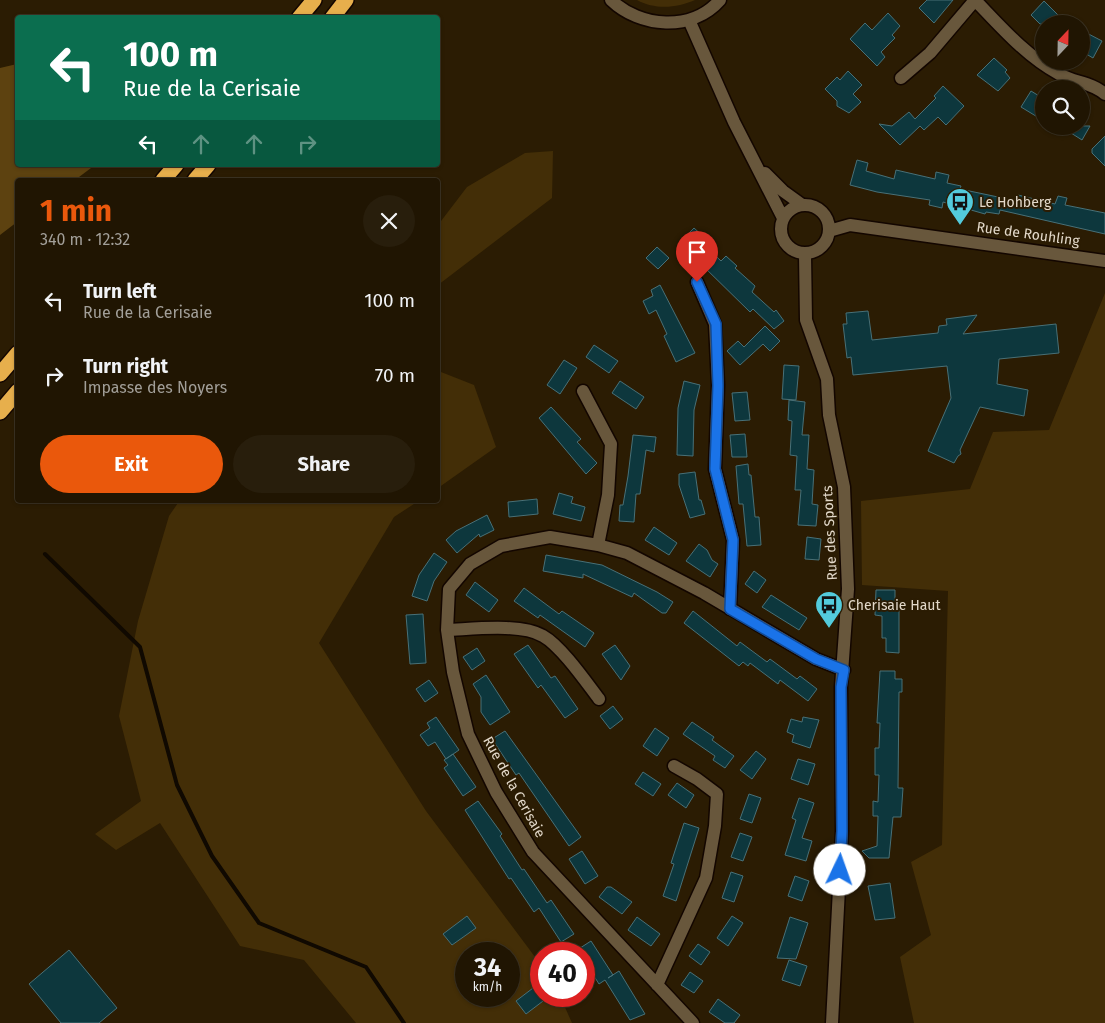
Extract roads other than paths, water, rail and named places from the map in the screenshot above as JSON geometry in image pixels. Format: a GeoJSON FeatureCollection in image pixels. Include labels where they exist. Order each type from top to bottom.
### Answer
{"type":"FeatureCollection","features":[{"type":"Feature","properties":{"kind":"highway"},"geometry":{"type":"LineString","coordinates":[[302,15],[314,0]]}},
{"type":"Feature","properties":{"kind":"highway"},"geometry":{"type":"LineString","coordinates":[[334,15],[346,0]]}},
{"type":"Feature","properties":{"kind":"highway"},"geometry":{"type":"LineString","coordinates":[[165,178],[174,167]]}},
{"type":"Feature","properties":{"kind":"highway"},"geometry":{"type":"LineString","coordinates":[[197,178],[206,167]]}},
{"type":"Feature","properties":{"kind":"highway"},"geometry":{"type":"LineString","coordinates":[[0,374],[15,356]]}},
{"type":"Feature","properties":{"kind":"highway"},"geometry":{"type":"LineString","coordinates":[[0,412],[15,394]]}},
{"type":"Feature","properties":{"kind":"street"},"geometry":{"type":"LineString","coordinates":[[610,0],[619,8],[642,20],[664,23],[689,20],[714,6],[720,0]]}},
{"type":"Feature","properties":{"kind":"street"},"geometry":{"type":"LineString","coordinates":[[901,78],[930,52],[975,0],[1031,57],[1062,76],[1095,85],[1105,94]]}},
{"type":"Feature","properties":{"kind":"street"},"geometry":{"type":"LineString","coordinates":[[689,20],[753,160],[783,218]]}},
{"type":"Feature","properties":{"kind":"street"},"geometry":{"type":"LineString","coordinates":[[753,160],[783,191],[801,204],[809,205],[823,213],[828,221],[829,231],[823,246],[814,253],[805,255],[791,249],[784,241],[780,226],[787,212],[801,204]]}},
{"type":"Feature","properties":{"kind":"street","name":"Rue de Rouhling"},"geometry":{"type":"LineString","coordinates":[[829,231],[850,225],[1105,260]]}},
{"type":"Feature","properties":{"kind":"street","name":"Rue des Sports"},"geometry":{"type":"LineString","coordinates":[[805,255],[806,320],[827,379],[830,415],[844,487],[848,589],[844,670],[841,687],[842,831],[832,1023]]}},
{"type":"Feature","properties":{"kind":"street"},"geometry":{"type":"LineString","coordinates":[[697,282],[716,324],[718,386],[715,469],[733,540],[730,609]]}},
{"type":"Feature","properties":{"kind":"street"},"geometry":{"type":"LineString","coordinates":[[583,391],[611,444],[608,495],[598,545]]}},
{"type":"Feature","properties":{"kind":"street","name":"Rue de la Cerisaie"},"geometry":{"type":"LineString","coordinates":[[693,1023],[532,852],[496,792],[468,734],[453,672],[448,630],[449,589],[470,564],[501,546],[550,537],[598,545],[627,553],[730,609],[816,659],[844,670]]}},
{"type":"Feature","properties":{"kind":"street"},"geometry":{"type":"LineString","coordinates":[[448,630],[520,629],[543,636],[577,669],[599,699]]}},
{"type":"Feature","properties":{"kind":"street"},"geometry":{"type":"LineString","coordinates":[[657,986],[706,878],[715,826],[717,794],[697,779],[674,766]]}},
{"type":"Feature","properties":{"kind":"waterway"},"geometry":{"type":"LineString","coordinates":[[45,554],[140,647],[177,785],[212,856],[259,923],[366,967],[404,1023]]}},
{"type":"Feature","properties":{"kind":"place","name":"Le Hohberg"},"geometry":{"type":"Point","coordinates":[960,226]}},
{"type":"Feature","properties":{"kind":"place","name":"Cherisaie Haut"},"geometry":{"type":"Point","coordinates":[829,629]}}]}
